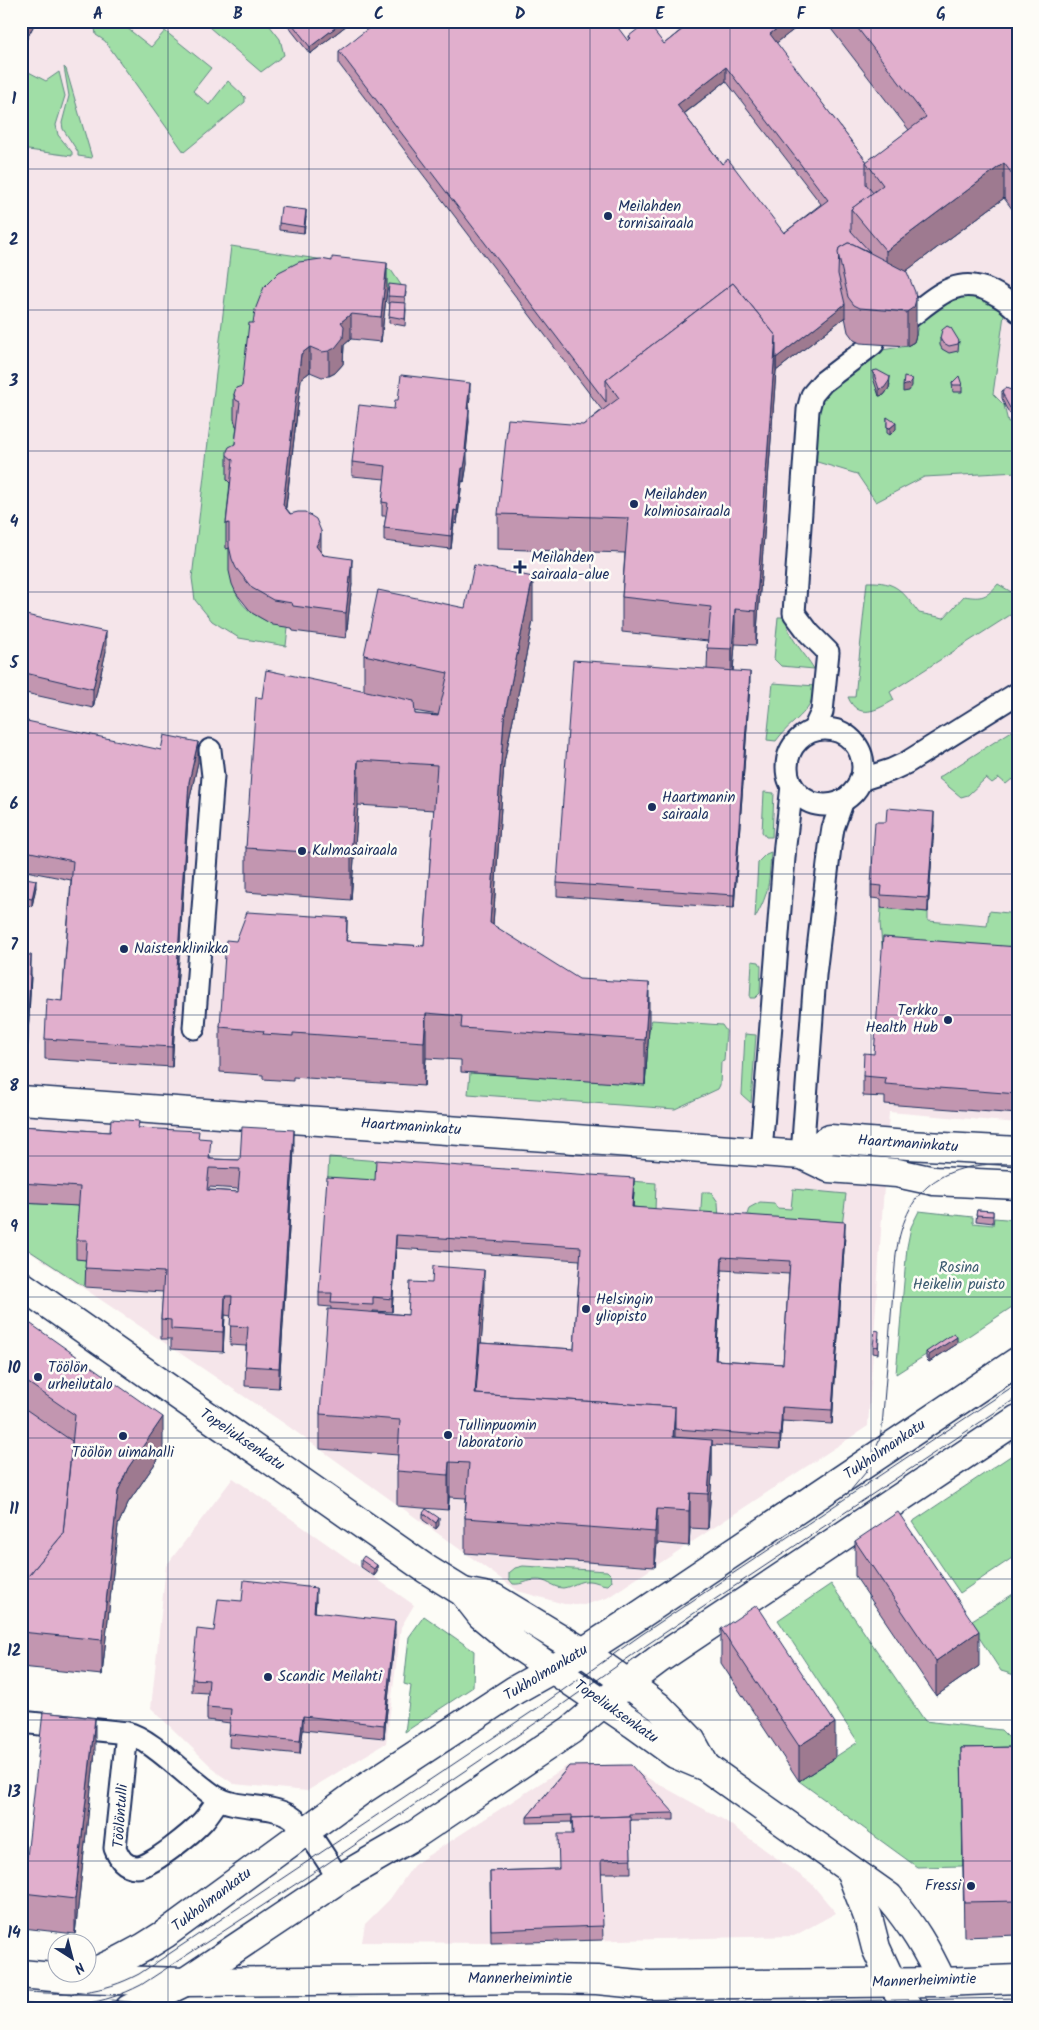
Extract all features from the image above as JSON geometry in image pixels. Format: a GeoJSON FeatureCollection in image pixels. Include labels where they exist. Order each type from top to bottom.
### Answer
{"type":"FeatureCollection","features":[{"type":"Feature","properties":{"kind":"main road","name":"Haartmaninkatu"},"geometry":{"type":"LineString","coordinates":[[21,1100],[802,1155],[829,1168],[897,1173],[934,1181],[1018,1185]]}},
{"type":"Feature","properties":{"kind":"main road","name":"Haartmaninkatu"},"geometry":{"type":"LineString","coordinates":[[802,1155],[830,1139],[1018,1150]]}},
{"type":"Feature","properties":{"kind":"main road","name":"Topeliuksenkatu"},"geometry":{"type":"LineString","coordinates":[[21,1285],[426,1569],[463,1592],[481,1615],[503,1634],[603,1704],[635,1724],[675,1754],[706,1767],[889,1897],[909,1922],[926,1948],[942,1982]]}},
{"type":"Feature","properties":{"kind":"main road","name":"Tukholmankatu"},"geometry":{"type":"LineString","coordinates":[[98,1970],[142,1950],[362,1790],[515,1690],[583,1652],[1018,1360]]}},
{"type":"Feature","properties":{"kind":"main road"},"geometry":{"type":"LineString","coordinates":[[129,2009],[184,1982],[339,1879],[410,1838],[474,1796],[578,1726],[627,1683],[676,1648],[1018,1419]]}},
{"type":"Feature","properties":{"kind":"main road","name":"Topeliuksenkatu"},"geometry":{"type":"LineString","coordinates":[[463,1592],[494,1598],[583,1652],[627,1683],[659,1707],[691,1740],[706,1767]]}},
{"type":"Feature","properties":{"kind":"main road"},"geometry":{"type":"LineString","coordinates":[[850,1870],[868,1917],[876,1948],[892,1983],[910,2009]]}},
{"type":"Feature","properties":{"kind":"main road","name":"Mannerheimintie"},"geometry":{"type":"LineString","coordinates":[[21,1974],[48,1977]]}},
{"type":"Feature","properties":{"kind":"main road","name":"Mannerheimintie"},"geometry":{"type":"LineString","coordinates":[[98,1980],[184,1982],[562,1979],[649,1985],[892,1983],[1018,1979]]}},
{"type":"Feature","properties":{"kind":"street"},"geometry":{"type":"LineString","coordinates":[[910,316],[939,294],[966,284],[981,287],[1001,296],[1018,311]]}},
{"type":"Feature","properties":{"kind":"street"},"geometry":{"type":"LineString","coordinates":[[761,1152],[785,845],[792,786],[788,770],[790,754],[795,744],[814,729],[822,712],[828,652],[809,633],[794,613],[808,410],[812,395],[823,382],[873,344]]}},
{"type":"Feature","properties":{"kind":"street"},"geometry":{"type":"LineString","coordinates":[[860,780],[891,770],[906,762],[1018,693]]}},
{"type":"Feature","properties":{"kind":"street"},"geometry":{"type":"LineString","coordinates":[[792,786],[806,800],[825,804],[843,800],[850,795],[860,780],[862,759],[853,742],[845,735],[834,730],[814,729]]}},
{"type":"Feature","properties":{"kind":"street"},"geometry":{"type":"LineString","coordinates":[[194,1028],[213,776],[210,750]]}},
{"type":"Feature","properties":{"kind":"street"},"geometry":{"type":"LineString","coordinates":[[802,1155],[815,975],[833,828],[843,800]]}},
{"type":"Feature","properties":{"kind":"street"},"geometry":{"type":"LineString","coordinates":[[21,1722],[127,1733],[141,1738],[219,1799],[271,1809],[290,1816],[305,1830],[339,1879]]}},
{"type":"Feature","properties":{"kind":"street","name":"Töölöntulli"},"geometry":{"type":"LineString","coordinates":[[127,1733],[116,1841],[120,1860],[130,1866],[138,1867],[148,1864],[191,1833],[219,1799]]}},
{"type":"Feature","properties":{"kind":"shaded area","name":"Meilahden sairaala-alue"},"geometry":{"type":"Polygon","coordinates":[[[21,21],[1018,21],[1018,1123],[889,1112],[868,1426],[607,1598],[584,1605],[564,1604],[518,1591],[285,1424],[21,1246],[21,21]]]}},
{"type":"Feature","properties":{"kind":"shaded area"},"geometry":{"type":"Polygon","coordinates":[[[233,1478],[414,1605],[401,1627],[386,1743],[307,1791],[234,1784],[219,1774],[151,1708],[166,1566],[233,1478]]]}},
{"type":"Feature","properties":{"kind":"shaded area"},"geometry":{"type":"Polygon","coordinates":[[[622,1764],[724,1820],[811,1883],[836,1913],[794,1936],[491,1943],[362,1942],[365,1924],[390,1899],[413,1866],[418,1862],[567,1766],[622,1764]]]}},
{"type":"Feature","properties":{"kind":"green space"},"geometry":{"type":"Polygon","coordinates":[[[94,21],[118,21],[151,47],[165,31],[211,68],[193,91],[209,105],[228,81],[245,97],[245,102],[184,152],[105,41],[96,35],[94,21]]]}},
{"type":"Feature","properties":{"kind":"green space"},"geometry":{"type":"Polygon","coordinates":[[[202,21],[266,21],[280,39],[284,55],[261,72],[202,21]]]}},
{"type":"Feature","properties":{"kind":"green space"},"geometry":{"type":"Polygon","coordinates":[[[64,67],[92,158],[78,156],[78,152],[63,129],[62,123],[69,96],[64,67]]]}},
{"type":"Feature","properties":{"kind":"green space"},"geometry":{"type":"Polygon","coordinates":[[[21,68],[46,81],[59,72],[65,96],[56,125],[58,135],[72,152],[72,156],[21,149],[21,68]]]}},
{"type":"Feature","properties":{"kind":"green space"},"geometry":{"type":"Polygon","coordinates":[[[231,246],[391,270],[403,288],[387,289],[234,419],[236,425],[240,427],[227,477],[227,480],[233,485],[226,548],[229,548],[236,591],[239,598],[257,616],[288,627],[286,646],[239,638],[212,621],[195,600],[192,578],[231,246]]]}},
{"type":"Feature","properties":{"kind":"green space"},"geometry":{"type":"Polygon","coordinates":[[[973,293],[997,306],[1004,315],[993,394],[1004,405],[1008,422],[1018,421],[1018,472],[924,477],[876,502],[857,474],[814,461],[819,403],[824,395],[882,350],[907,346],[914,342],[919,322],[955,296],[973,293]]]}},
{"type":"Feature","properties":{"kind":"green space"},"geometry":{"type":"Polygon","coordinates":[[[867,582],[885,583],[892,586],[903,593],[919,613],[944,618],[964,596],[984,596],[991,592],[998,584],[1018,596],[1018,610],[890,692],[894,700],[875,710],[862,711],[852,704],[848,697],[855,697],[867,582]]]}},
{"type":"Feature","properties":{"kind":"green space"},"geometry":{"type":"Polygon","coordinates":[[[778,617],[786,617],[789,631],[814,669],[781,666],[774,659],[778,617]]]}},
{"type":"Feature","properties":{"kind":"green space"},"geometry":{"type":"Polygon","coordinates":[[[773,683],[816,686],[805,711],[776,741],[767,740],[773,683]]]}},
{"type":"Feature","properties":{"kind":"green space"},"geometry":{"type":"Polygon","coordinates":[[[1018,727],[1018,785],[1012,779],[1006,784],[999,778],[992,783],[986,778],[968,795],[961,797],[938,778],[1018,727]]]}},
{"type":"Feature","properties":{"kind":"green space"},"geometry":{"type":"Polygon","coordinates":[[[764,792],[774,793],[772,837],[766,837],[762,832],[764,792]]]}},
{"type":"Feature","properties":{"kind":"green space"},"geometry":{"type":"Polygon","coordinates":[[[771,852],[766,893],[755,918],[758,862],[771,852]]]}},
{"type":"Feature","properties":{"kind":"green space"},"geometry":{"type":"Polygon","coordinates":[[[881,908],[928,912],[928,921],[987,926],[989,911],[1018,914],[1018,967],[883,957],[880,923],[881,908]]]}},
{"type":"Feature","properties":{"kind":"green space"},"geometry":{"type":"Polygon","coordinates":[[[752,961],[759,962],[761,966],[760,993],[755,998],[750,998],[752,961]]]}},
{"type":"Feature","properties":{"kind":"green space"},"geometry":{"type":"Polygon","coordinates":[[[652,1020],[722,1025],[726,1031],[724,1061],[721,1062],[720,1085],[718,1089],[675,1109],[468,1094],[470,1073],[645,1084],[649,1028],[652,1020]]]}},
{"type":"Feature","properties":{"kind":"green space"},"geometry":{"type":"Polygon","coordinates":[[[745,1034],[756,1035],[751,1103],[742,1095],[745,1034]]]}},
{"type":"Feature","properties":{"kind":"green space"},"geometry":{"type":"Polygon","coordinates":[[[329,1157],[656,1183],[655,1211],[327,1190],[329,1157]]]}},
{"type":"Feature","properties":{"kind":"green space"},"geometry":{"type":"Polygon","coordinates":[[[793,1189],[846,1194],[841,1234],[700,1225],[702,1192],[711,1192],[718,1202],[719,1220],[745,1222],[749,1208],[760,1202],[774,1203],[777,1208],[791,1209],[793,1189]]]}},
{"type":"Feature","properties":{"kind":"green space"},"geometry":{"type":"Polygon","coordinates":[[[21,1203],[80,1206],[77,1259],[87,1260],[85,1287],[21,1245],[21,1203]]]}},
{"type":"Feature","properties":{"kind":"green space","name":"Rosina Heikelin puisto"},"geometry":{"type":"Polygon","coordinates":[[[919,1211],[973,1217],[973,1223],[993,1225],[994,1218],[1018,1220],[1018,1303],[961,1341],[958,1342],[954,1337],[896,1374],[907,1247],[911,1227],[919,1211]]]}},
{"type":"Feature","properties":{"kind":"green space"},"geometry":{"type":"Polygon","coordinates":[[[1018,1451],[1018,1554],[960,1593],[912,1522],[1018,1451]]]}},
{"type":"Feature","properties":{"kind":"green space"},"geometry":{"type":"Polygon","coordinates":[[[523,1566],[607,1571],[611,1575],[612,1581],[608,1585],[585,1581],[563,1588],[540,1580],[513,1584],[509,1579],[509,1573],[515,1568],[523,1566]]]}},
{"type":"Feature","properties":{"kind":"green space"},"geometry":{"type":"Polygon","coordinates":[[[831,1584],[925,1721],[1001,1730],[1018,1745],[1018,1781],[962,1866],[917,1867],[799,1781],[858,1742],[778,1620],[831,1584]]]}},
{"type":"Feature","properties":{"kind":"green space"},"geometry":{"type":"Polygon","coordinates":[[[1018,1591],[1018,1676],[1001,1671],[969,1622],[1018,1591]]]}},
{"type":"Feature","properties":{"kind":"green space"},"geometry":{"type":"Polygon","coordinates":[[[424,1616],[474,1651],[473,1687],[405,1732],[411,1686],[404,1684],[409,1637],[424,1616]]]}},
{"type":"Feature","properties":{"kind":"building"},"geometry":{"type":"Polygon","coordinates":[[[290,21],[344,21],[310,47],[290,21]]]}},
{"type":"Feature","properties":{"kind":"building","name":"Meilahden tornisairaala"},"geometry":{"type":"Polygon","coordinates":[[[378,21],[613,21],[628,41],[631,38],[629,36],[647,22],[664,44],[693,21],[787,21],[770,34],[867,162],[866,184],[873,193],[851,209],[851,231],[870,252],[848,243],[839,248],[838,274],[845,304],[776,358],[776,336],[733,283],[606,380],[606,402],[339,51],[378,21]],[[726,67],[677,105],[722,164],[728,159],[784,233],[828,200],[726,67]]]}},
{"type":"Feature","properties":{"kind":"building"},"geometry":{"type":"Polygon","coordinates":[[[852,21],[1018,21],[1018,182],[1004,163],[886,251],[851,209],[883,185],[866,162],[926,117],[852,21]]]}},
{"type":"Feature","properties":{"kind":"building"},"geometry":{"type":"Polygon","coordinates":[[[281,207],[306,210],[304,227],[279,223],[281,207]]]}},
{"type":"Feature","properties":{"kind":"building"},"geometry":{"type":"Polygon","coordinates":[[[848,243],[907,272],[915,292],[916,300],[914,307],[907,312],[860,308],[854,305],[848,297],[838,253],[839,248],[848,243]]]}},
{"type":"Feature","properties":{"kind":"building"},"geometry":{"type":"Polygon","coordinates":[[[332,257],[387,263],[381,317],[351,314],[341,322],[344,326],[343,338],[335,348],[322,352],[310,347],[301,354],[283,505],[290,514],[305,512],[316,519],[321,531],[320,539],[316,546],[323,555],[352,559],[346,613],[293,606],[292,603],[273,600],[252,588],[236,568],[232,559],[229,546],[229,523],[226,524],[233,460],[227,455],[227,451],[229,447],[235,444],[240,402],[236,400],[234,394],[236,388],[242,386],[249,323],[253,323],[255,310],[264,287],[279,272],[299,262],[321,259],[332,261],[332,257]]]}},
{"type":"Feature","properties":{"kind":"building","name":"Meilahden kolmiosairaala"},"geometry":{"type":"Polygon","coordinates":[[[733,283],[776,336],[756,611],[735,609],[732,649],[707,648],[711,607],[622,597],[628,518],[498,514],[508,419],[583,425],[619,398],[606,380],[733,283]]]}},
{"type":"Feature","properties":{"kind":"building"},"geometry":{"type":"Polygon","coordinates":[[[389,284],[406,286],[405,297],[388,296],[389,284]]]}},
{"type":"Feature","properties":{"kind":"building"},"geometry":{"type":"Polygon","coordinates":[[[390,302],[406,303],[405,319],[389,316],[390,302]]]}},
{"type":"Feature","properties":{"kind":"building"},"geometry":{"type":"Polygon","coordinates":[[[947,326],[951,328],[959,341],[958,344],[949,346],[942,342],[940,338],[942,330],[947,326]]]}},
{"type":"Feature","properties":{"kind":"building"},"geometry":{"type":"Polygon","coordinates":[[[877,370],[890,377],[884,388],[879,389],[873,371],[877,370]]]}},
{"type":"Feature","properties":{"kind":"building"},"geometry":{"type":"Polygon","coordinates":[[[401,375],[470,383],[465,450],[467,450],[464,468],[462,468],[457,511],[454,510],[451,536],[384,528],[388,503],[382,502],[386,466],[352,462],[359,405],[394,409],[395,400],[398,400],[401,375]]]}},
{"type":"Feature","properties":{"kind":"building"},"geometry":{"type":"Polygon","coordinates":[[[959,376],[962,385],[953,385],[952,383],[959,376]]]}},
{"type":"Feature","properties":{"kind":"building"},"geometry":{"type":"Polygon","coordinates":[[[904,377],[912,379],[909,384],[903,386],[904,377]]]}},
{"type":"Feature","properties":{"kind":"building"},"geometry":{"type":"Polygon","coordinates":[[[1006,388],[1018,393],[1018,406],[1010,408],[1002,391],[1006,388]]]}},
{"type":"Feature","properties":{"kind":"building"},"geometry":{"type":"Polygon","coordinates":[[[887,417],[896,423],[890,428],[887,427],[887,417]]]}},
{"type":"Feature","properties":{"kind":"building","name":"Kulmasairaala"},"geometry":{"type":"Polygon","coordinates":[[[474,565],[533,577],[504,718],[490,923],[579,979],[649,983],[645,1040],[461,1028],[462,1016],[426,1013],[424,1042],[293,1033],[293,1036],[263,1034],[264,1031],[220,1027],[226,940],[236,941],[247,912],[347,918],[346,941],[424,946],[437,765],[358,760],[351,855],[246,848],[256,697],[262,698],[266,670],[414,701],[415,714],[438,716],[448,673],[364,655],[378,590],[465,608],[474,565]]]}},
{"type":"Feature","properties":{"kind":"building"},"geometry":{"type":"Polygon","coordinates":[[[21,614],[106,632],[93,689],[21,672],[21,614]]]}},
{"type":"Feature","properties":{"kind":"building","name":"Haartmanin sairaala"},"geometry":{"type":"Polygon","coordinates":[[[573,660],[750,672],[734,895],[557,883],[573,660]]]}},
{"type":"Feature","properties":{"kind":"building","name":"Naistenklinikka"},"geometry":{"type":"Polygon","coordinates":[[[27,721],[161,750],[164,735],[198,742],[189,782],[172,1047],[45,1039],[47,999],[62,1001],[73,861],[21,850],[21,749],[27,721]]]}},
{"type":"Feature","properties":{"kind":"building"},"geometry":{"type":"Polygon","coordinates":[[[887,808],[934,812],[928,898],[881,895],[882,886],[871,885],[875,822],[886,822],[887,808]]]}},
{"type":"Feature","properties":{"kind":"building"},"geometry":{"type":"Polygon","coordinates":[[[21,877],[36,880],[32,899],[21,897],[21,877]]]}},
{"type":"Feature","properties":{"kind":"building","name":"Terkko Health Hub"},"geometry":{"type":"Polygon","coordinates":[[[883,937],[1018,947],[1018,1094],[885,1084],[886,1078],[863,1076],[864,1053],[874,1054],[883,937]]]}},
{"type":"Feature","properties":{"kind":"building"},"geometry":{"type":"Polygon","coordinates":[[[21,955],[31,955],[27,1037],[21,1037],[21,955]]]}},
{"type":"Feature","properties":{"kind":"building"},"geometry":{"type":"Polygon","coordinates":[[[111,1119],[139,1121],[138,1128],[199,1131],[198,1138],[211,1139],[209,1159],[240,1160],[242,1127],[294,1130],[279,1368],[245,1366],[248,1327],[230,1326],[232,1296],[225,1296],[223,1332],[171,1329],[171,1320],[161,1319],[164,1272],[85,1268],[87,1240],[76,1240],[80,1187],[21,1183],[21,1126],[110,1132],[111,1119]],[[209,1168],[207,1190],[238,1192],[240,1169],[209,1168]]]}},
{"type":"Feature","properties":{"kind":"building"},"geometry":{"type":"Polygon","coordinates":[[[376,1160],[634,1178],[632,1207],[845,1222],[832,1410],[782,1407],[780,1436],[675,1429],[675,1407],[476,1394],[480,1343],[574,1349],[581,1247],[396,1235],[392,1299],[373,1297],[373,1305],[331,1303],[332,1293],[319,1293],[327,1177],[375,1180],[376,1160]],[[722,1257],[715,1360],[783,1364],[790,1261],[722,1257]]]}},
{"type":"Feature","properties":{"kind":"building"},"geometry":{"type":"Polygon","coordinates":[[[977,1210],[993,1211],[993,1216],[976,1215],[977,1210]]]}},
{"type":"Feature","properties":{"kind":"building","name":"Tullinpuomin laboratorio"},"geometry":{"type":"Polygon","coordinates":[[[433,1266],[484,1270],[475,1394],[675,1407],[673,1437],[712,1440],[708,1494],[690,1493],[689,1511],[657,1509],[655,1532],[465,1518],[469,1463],[449,1462],[448,1475],[397,1471],[400,1420],[320,1414],[328,1309],[408,1315],[410,1282],[432,1283],[433,1266]]]}},
{"type":"Feature","properties":{"kind":"building"},"geometry":{"type":"Polygon","coordinates":[[[21,1317],[163,1417],[128,1468],[118,1491],[102,1640],[21,1632],[21,1581],[24,1581],[63,1534],[75,1415],[21,1378],[21,1317]]]}},
{"type":"Feature","properties":{"kind":"building"},"geometry":{"type":"Polygon","coordinates":[[[875,1330],[879,1331],[878,1347],[873,1346],[875,1330]]]}},
{"type":"Feature","properties":{"kind":"building"},"geometry":{"type":"Polygon","coordinates":[[[954,1333],[957,1337],[929,1355],[926,1352],[954,1333]]]}},
{"type":"Feature","properties":{"kind":"building"},"geometry":{"type":"Polygon","coordinates":[[[21,1406],[72,1441],[63,1534],[24,1581],[21,1581],[21,1406]]]}},
{"type":"Feature","properties":{"kind":"building"},"geometry":{"type":"Polygon","coordinates":[[[426,1509],[439,1518],[436,1523],[423,1513],[426,1509]]]}},
{"type":"Feature","properties":{"kind":"building"},"geometry":{"type":"Polygon","coordinates":[[[898,1512],[979,1631],[936,1661],[855,1541],[898,1512]]]}},
{"type":"Feature","properties":{"kind":"building"},"geometry":{"type":"Polygon","coordinates":[[[364,1556],[377,1565],[374,1569],[361,1560],[364,1556]]]}},
{"type":"Feature","properties":{"kind":"building"},"geometry":{"type":"Polygon","coordinates":[[[244,1580],[316,1588],[314,1612],[395,1621],[384,1725],[303,1716],[300,1741],[229,1734],[231,1709],[207,1707],[209,1680],[192,1679],[197,1629],[214,1631],[218,1599],[242,1601],[244,1580]]]}},
{"type":"Feature","properties":{"kind":"building"},"geometry":{"type":"Polygon","coordinates":[[[757,1605],[835,1723],[799,1746],[721,1629],[757,1605]]]}},
{"type":"Feature","properties":{"kind":"building"},"geometry":{"type":"Polygon","coordinates":[[[43,1712],[95,1718],[75,1899],[23,1893],[43,1712]]]}},
{"type":"Feature","properties":{"kind":"building"},"geometry":{"type":"Polygon","coordinates":[[[1018,1747],[1018,1901],[964,1902],[961,1748],[1018,1747]]]}},
{"type":"Feature","properties":{"kind":"building"},"geometry":{"type":"Polygon","coordinates":[[[631,1765],[674,1813],[629,1814],[629,1816],[572,1818],[572,1815],[527,1817],[569,1766],[631,1765]]]}},
{"type":"Feature","properties":{"kind":"building"},"geometry":{"type":"Polygon","coordinates":[[[630,1816],[631,1859],[601,1860],[603,1926],[491,1930],[490,1871],[559,1869],[558,1834],[573,1834],[572,1818],[630,1816]]]}},
{"type":"Feature","properties":{"kind":"tram line"},"geometry":{"type":"LineString","coordinates":[[851,1490],[866,1472],[879,1441],[882,1427],[896,1254],[902,1229],[910,1209],[921,1193],[935,1180],[952,1172],[993,1164],[1018,1164]]}},
{"type":"Feature","properties":{"kind":"tram line"},"geometry":{"type":"LineString","coordinates":[[28,1992],[85,1992],[112,1986],[139,1974],[539,1707],[641,1635],[1018,1383]]}},
{"type":"Feature","properties":{"kind":"tram line"},"geometry":{"type":"LineString","coordinates":[[26,2004],[72,2005],[99,2001],[141,1985],[328,1863],[549,1714],[648,1644],[1018,1397]]}},
{"type":"Feature","properties":{"kind":"tram line"},"geometry":{"type":"LineString","coordinates":[[369,2009],[1018,1998]]}},
{"type":"Feature","properties":{"kind":"tram line"},"geometry":{"type":"LineString","coordinates":[[111,2000],[190,2009]]}},
{"type":"Feature","properties":{"kind":"place","name":"Meilahden tornisairaala"},"geometry":{"type":"Point","coordinates":[608,216]}},
{"type":"Feature","properties":{"kind":"place","name":"Meilahden kolmiosairaala"},"geometry":{"type":"Point","coordinates":[634,504]}},
{"type":"Feature","properties":{"kind":"place","name":"Meilahden sairaala-alue"},"geometry":{"type":"Point","coordinates":[520,567]}},
{"type":"Feature","properties":{"kind":"place","name":"Haartmanin sairaala"},"geometry":{"type":"Point","coordinates":[652,807]}},
{"type":"Feature","properties":{"kind":"place","name":"Kulmasairaala"},"geometry":{"type":"Point","coordinates":[302,851]}},
{"type":"Feature","properties":{"kind":"place","name":"Naistenklinikka"},"geometry":{"type":"Point","coordinates":[124,949]}},
{"type":"Feature","properties":{"kind":"place","name":"Terkko Health Hub"},"geometry":{"type":"Point","coordinates":[948,1020]}},
{"type":"Feature","properties":{"kind":"place","name":"Helsingin yliopisto"},"geometry":{"type":"Point","coordinates":[586,1309]}},
{"type":"Feature","properties":{"kind":"place","name":"Töölön urheilutalo"},"geometry":{"type":"Point","coordinates":[38,1377]}},
{"type":"Feature","properties":{"kind":"place","name":"Tullinpuomin laboratorio"},"geometry":{"type":"Point","coordinates":[448,1435]}},
{"type":"Feature","properties":{"kind":"place","name":"Töölön uimahalli"},"geometry":{"type":"Point","coordinates":[123,1436]}},
{"type":"Feature","properties":{"kind":"place","name":"Scandic Meilahti"},"geometry":{"type":"Point","coordinates":[268,1677]}},
{"type":"Feature","properties":{"kind":"place","name":"Fressi"},"geometry":{"type":"Point","coordinates":[971,1886]}}]}
